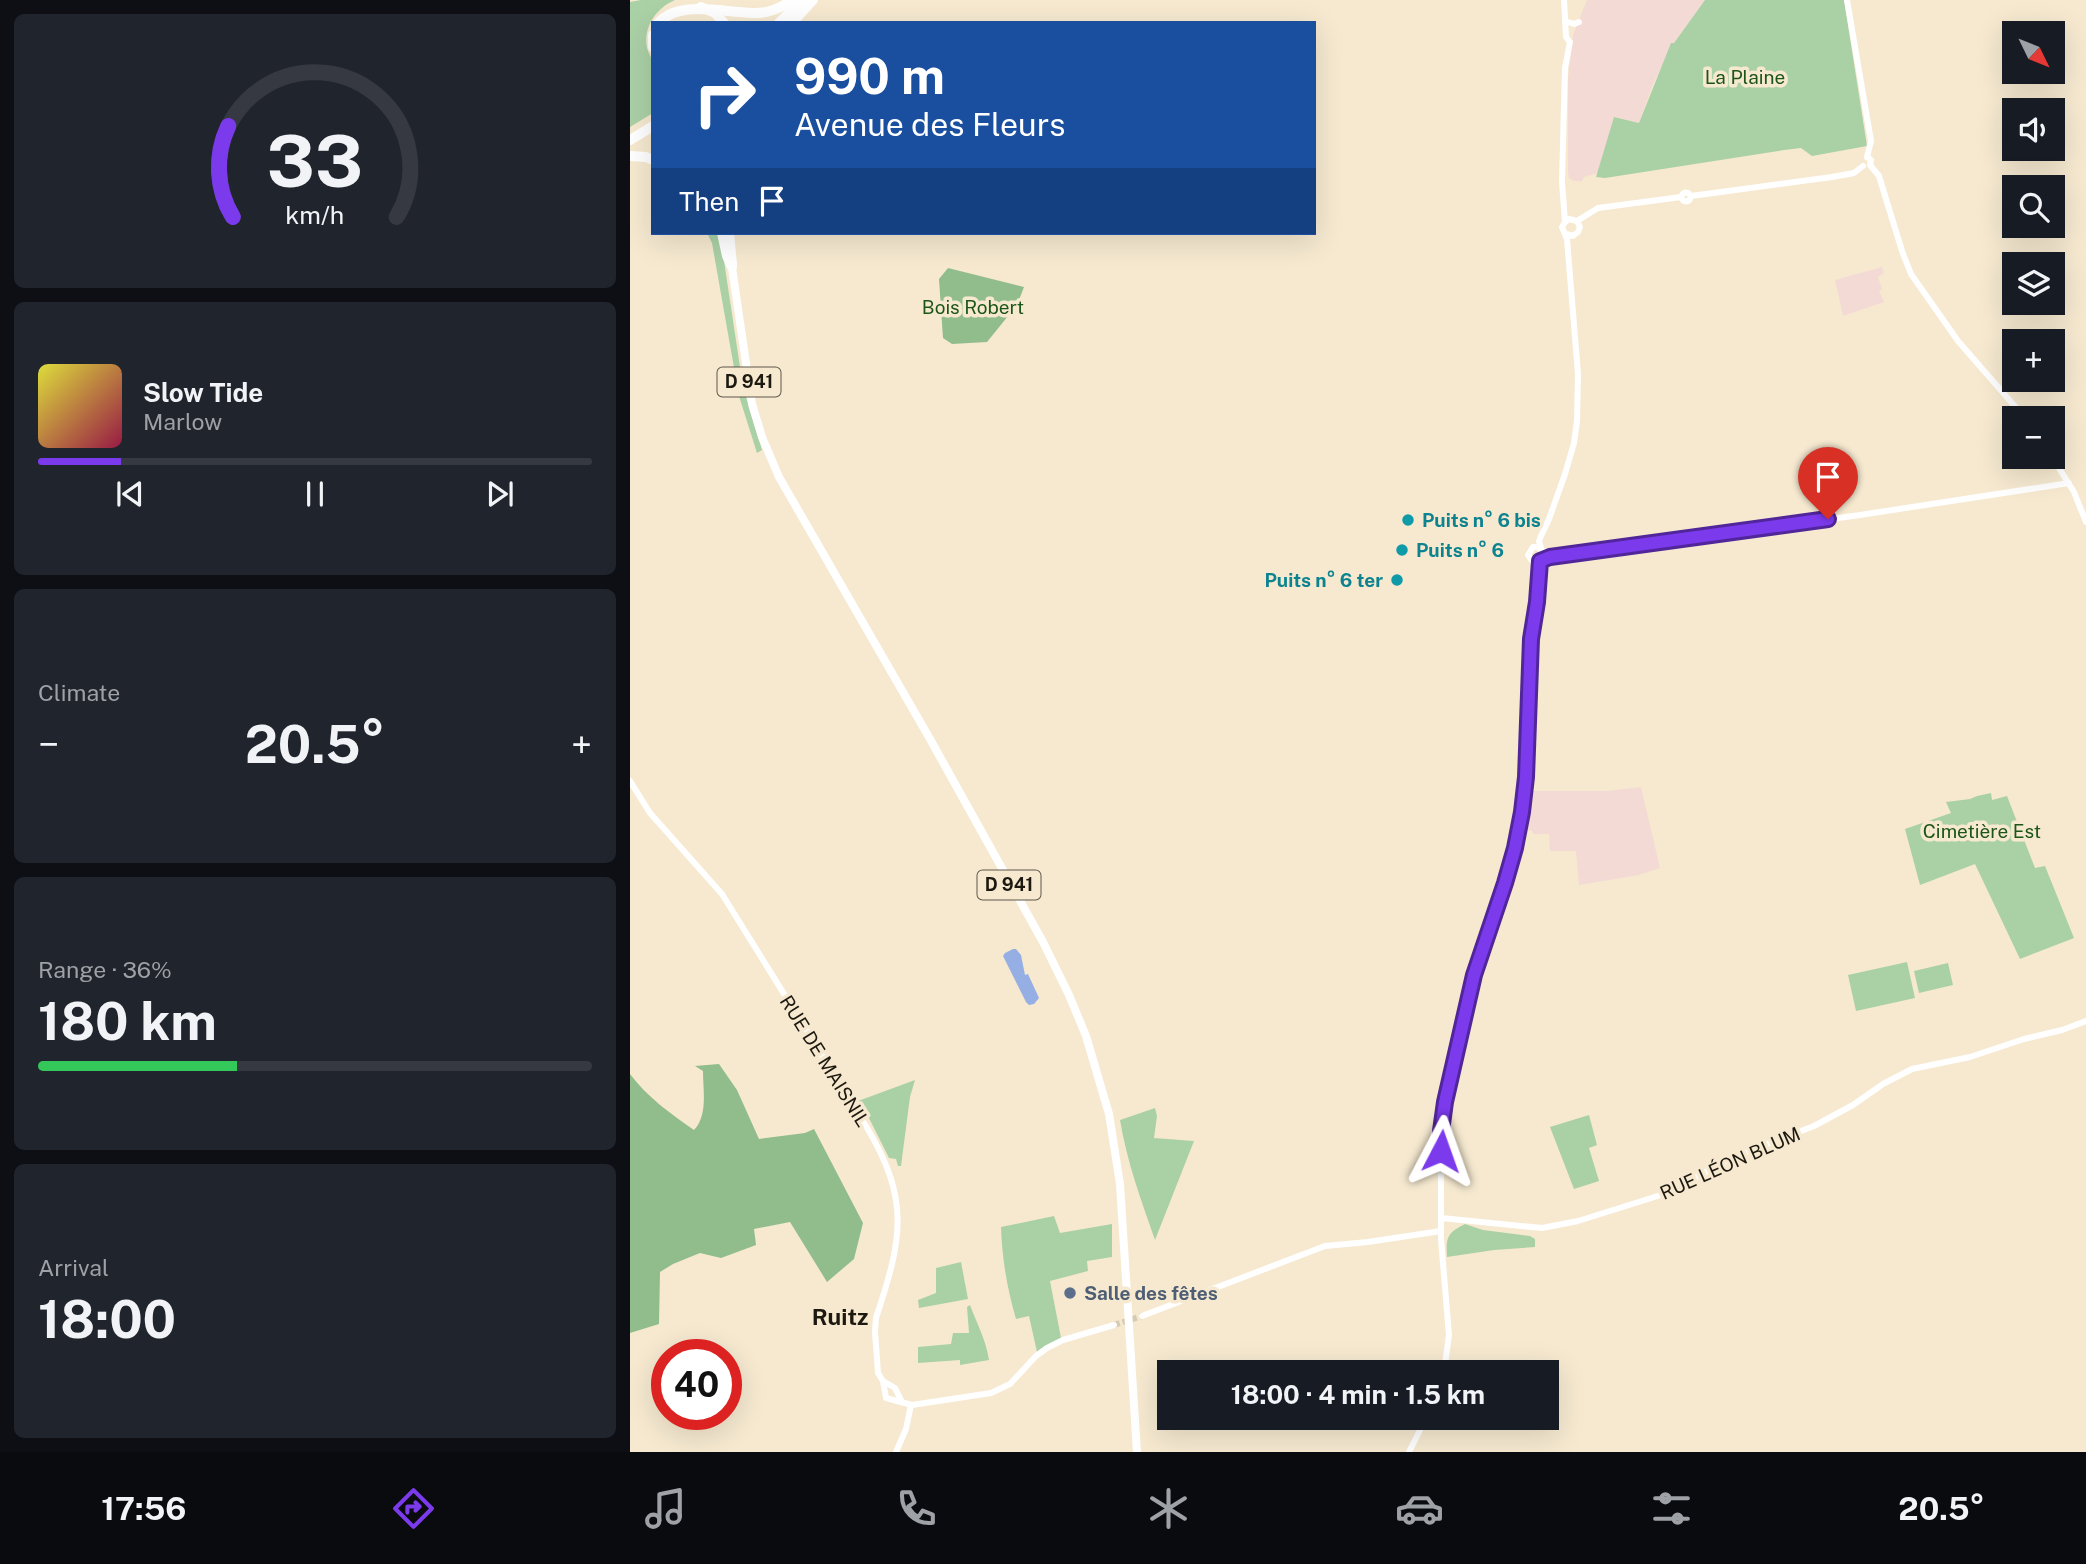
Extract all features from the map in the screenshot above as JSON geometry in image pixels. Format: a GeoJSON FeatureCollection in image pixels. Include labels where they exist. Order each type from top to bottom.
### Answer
{"type":"FeatureCollection","features":[{"type":"Feature","properties":{"kind":"highway"},"geometry":{"type":"LineString","coordinates":[[661,21],[665,11],[681,2],[696,1],[733,11],[764,13],[793,0]]}},
{"type":"Feature","properties":{"kind":"highway"},"geometry":{"type":"LineString","coordinates":[[781,21],[802,0]]}},
{"type":"Feature","properties":{"kind":"highway"},"geometry":{"type":"LineString","coordinates":[[792,21],[812,0]]}},
{"type":"Feature","properties":{"kind":"highway"},"geometry":{"type":"LineString","coordinates":[[662,21],[678,8],[694,5],[715,13],[722,21]]}},
{"type":"Feature","properties":{"kind":"highway"},"geometry":{"type":"LineString","coordinates":[[630,133],[651,121]]}},
{"type":"Feature","properties":{"kind":"highway"},"geometry":{"type":"LineString","coordinates":[[630,140],[651,127]]}},
{"type":"Feature","properties":{"kind":"highway"},"geometry":{"type":"LineString","coordinates":[[630,156],[651,159]]}},
{"type":"Feature","properties":{"kind":"highway"},"geometry":{"type":"LineString","coordinates":[[726,235],[727,256],[732,267]]}},
{"type":"Feature","properties":{"kind":"main road","name":"D 941"},"geometry":{"type":"LineString","coordinates":[[732,267],[752,404],[779,477],[1038,933],[1086,1036],[1112,1128],[1120,1184],[1137,1452]]}},
{"type":"Feature","properties":{"kind":"street"},"geometry":{"type":"LineString","coordinates":[[1564,0],[1566,37],[1570,42],[1565,68],[1565,222]]}},
{"type":"Feature","properties":{"kind":"street"},"geometry":{"type":"LineString","coordinates":[[1446,1360],[1449,1335],[1441,1231],[1441,1131],[1445,1102],[1474,975],[1505,883],[1522,812],[1526,777],[1531,639],[1541,556],[1537,537],[1545,526],[1568,464],[1577,421],[1578,377],[1569,235],[1562,227],[1569,219],[1575,220],[1598,208],[1681,197],[1687,202],[1691,196],[1854,173],[1867,163],[1871,141],[1847,0]]}},
{"type":"Feature","properties":{"kind":"street"},"geometry":{"type":"LineString","coordinates":[[1565,21],[1574,24],[1578,22]]}},
{"type":"Feature","properties":{"kind":"street"},"geometry":{"type":"LineString","coordinates":[[1867,163],[1879,176],[1902,251],[1912,274],[1958,341],[2015,406]]}},
{"type":"Feature","properties":{"kind":"street"},"geometry":{"type":"LineString","coordinates":[[1563,197],[1579,230],[1569,235]]}},
{"type":"Feature","properties":{"kind":"street"},"geometry":{"type":"LineString","coordinates":[[2060,469],[2086,522]]}},
{"type":"Feature","properties":{"kind":"street"},"geometry":{"type":"LineString","coordinates":[[1541,556],[1831,519],[2069,483]]}},
{"type":"Feature","properties":{"kind":"street","name":"RUE DE MAISNIL"},"geometry":{"type":"LineString","coordinates":[[630,781],[650,813],[722,894],[866,1126],[886,1163],[896,1196],[898,1225],[894,1256],[876,1318],[878,1373],[888,1388]]}},
{"type":"Feature","properties":{"kind":"street","name":"RUE LÉON BLUM"},"geometry":{"type":"LineString","coordinates":[[1441,1218],[1542,1228],[1578,1221],[1664,1194],[1732,1158],[1814,1126],[1836,1115],[1882,1084],[1912,1069],[1970,1057],[2086,1021]]}},
{"type":"Feature","properties":{"kind":"street"},"geometry":{"type":"LineString","coordinates":[[1142,1316],[1325,1246],[1441,1231]]}},
{"type":"Feature","properties":{"kind":"street"},"geometry":{"type":"LineString","coordinates":[[895,1397],[897,1390],[888,1388],[886,1398],[895,1397],[906,1404],[991,1393],[1010,1384],[1047,1348],[1063,1340],[1114,1325]]}},
{"type":"Feature","properties":{"kind":"street"},"geometry":{"type":"LineString","coordinates":[[896,1452],[906,1429],[906,1404]]}},
{"type":"Feature","properties":{"kind":"street"},"geometry":{"type":"LineString","coordinates":[[1409,1452],[1420,1430]]}},
{"type":"Feature","properties":{"kind":"shaded area"},"geometry":{"type":"Polygon","coordinates":[[[1587,0],[1705,0],[1673,44],[1653,84],[1639,123],[1615,117],[1598,173],[1584,177],[1582,181],[1574,181],[1569,178],[1568,172],[1568,79],[1573,35],[1587,0]]]}},
{"type":"Feature","properties":{"kind":"shaded area"},"geometry":{"type":"Polygon","coordinates":[[[1882,267],[1884,273],[1878,277],[1882,289],[1879,291],[1884,302],[1843,316],[1835,280],[1882,267]]]}},
{"type":"Feature","properties":{"kind":"shaded area"},"geometry":{"type":"Polygon","coordinates":[[[1641,787],[1660,868],[1639,875],[1579,885],[1576,851],[1550,851],[1549,834],[1533,834],[1532,831],[1524,829],[1529,814],[1530,791],[1607,791],[1641,787]]]}},
{"type":"Feature","properties":{"kind":"green space"},"geometry":{"type":"Polygon","coordinates":[[[675,0],[657,13],[649,26],[646,40],[651,58],[651,114],[630,127],[630,2],[675,0]]]}},
{"type":"Feature","properties":{"kind":"green space","name":"La Plaine"},"geometry":{"type":"Polygon","coordinates":[[[1705,0],[1844,0],[1867,146],[1812,156],[1801,148],[1605,178],[1596,177],[1614,117],[1639,123],[1671,43],[1674,43],[1705,0]]]}},
{"type":"Feature","properties":{"kind":"green space"},"geometry":{"type":"Polygon","coordinates":[[[708,235],[719,235],[743,387],[762,450],[757,453],[739,396],[712,243],[708,235]]]}},
{"type":"Feature","properties":{"kind":"green space","name":"Bois Robert"},"geometry":{"type":"Polygon","coordinates":[[[948,268],[1024,287],[1017,305],[987,342],[952,344],[943,338],[939,279],[948,268]]]}},
{"type":"Feature","properties":{"kind":"green space","name":"Cimetière Est"},"geometry":{"type":"Polygon","coordinates":[[[1991,793],[1992,800],[2007,796],[2035,868],[2045,866],[2074,938],[2020,959],[1975,864],[1920,885],[1905,829],[1951,813],[1946,802],[1991,793]]]}},
{"type":"Feature","properties":{"kind":"green space"},"geometry":{"type":"Polygon","coordinates":[[[1907,962],[1915,998],[1856,1011],[1848,975],[1907,962]]]}},
{"type":"Feature","properties":{"kind":"green space"},"geometry":{"type":"Polygon","coordinates":[[[1948,963],[1953,985],[1919,993],[1914,971],[1948,963]]]}},
{"type":"Feature","properties":{"kind":"green space"},"geometry":{"type":"Polygon","coordinates":[[[719,1064],[737,1090],[759,1139],[805,1133],[814,1129],[863,1223],[854,1259],[827,1282],[790,1222],[754,1229],[756,1245],[721,1258],[700,1253],[660,1272],[659,1324],[630,1333],[630,1074],[652,1098],[694,1130],[701,1117],[704,1102],[703,1071],[695,1066],[719,1064]]]}},
{"type":"Feature","properties":{"kind":"green space"},"geometry":{"type":"Polygon","coordinates":[[[915,1080],[910,1097],[901,1166],[898,1166],[896,1159],[889,1158],[858,1101],[915,1080]]]}},
{"type":"Feature","properties":{"kind":"green space"},"geometry":{"type":"Polygon","coordinates":[[[1155,1108],[1157,1116],[1154,1138],[1194,1141],[1155,1240],[1130,1166],[1120,1120],[1155,1108]]]}},
{"type":"Feature","properties":{"kind":"green space"},"geometry":{"type":"Polygon","coordinates":[[[1589,1115],[1597,1145],[1589,1148],[1599,1181],[1574,1189],[1550,1127],[1589,1115]]]}},
{"type":"Feature","properties":{"kind":"green space"},"geometry":{"type":"Polygon","coordinates":[[[1054,1216],[1060,1233],[1112,1224],[1112,1257],[1087,1261],[1088,1271],[1050,1281],[1061,1338],[1037,1352],[1029,1316],[1016,1319],[1002,1250],[1001,1227],[1054,1216]]]}},
{"type":"Feature","properties":{"kind":"green space"},"geometry":{"type":"Polygon","coordinates":[[[1465,1224],[1483,1230],[1530,1236],[1535,1239],[1535,1247],[1447,1257],[1449,1236],[1465,1224]]]}},
{"type":"Feature","properties":{"kind":"green space"},"geometry":{"type":"Polygon","coordinates":[[[961,1262],[968,1299],[919,1308],[918,1300],[936,1293],[936,1268],[961,1262]]]}},
{"type":"Feature","properties":{"kind":"green space"},"geometry":{"type":"Polygon","coordinates":[[[970,1305],[984,1339],[989,1360],[960,1365],[960,1360],[918,1363],[918,1347],[951,1344],[953,1333],[969,1333],[967,1307],[970,1305]]]}},
{"type":"Feature","properties":{"kind":"water"},"geometry":{"type":"Polygon","coordinates":[[[1013,949],[1021,955],[1025,975],[1028,974],[1039,998],[1034,1004],[1029,1005],[1026,1002],[1003,956],[1013,949]]]}},
{"type":"Feature","properties":{"kind":"tunnel"},"geometry":{"type":"LineString","coordinates":[[1114,1325],[1142,1316]]}},
{"type":"Feature","properties":{"kind":"place","name":"Puits n° 6 bis"},"geometry":{"type":"Point","coordinates":[1408,520]}},
{"type":"Feature","properties":{"kind":"place","name":"Puits n° 6"},"geometry":{"type":"Point","coordinates":[1402,550]}},
{"type":"Feature","properties":{"kind":"place","name":"Puits n° 6 ter"},"geometry":{"type":"Point","coordinates":[1397,580]}},
{"type":"Feature","properties":{"kind":"place","name":"Salle des fêtes"},"geometry":{"type":"Point","coordinates":[1070,1293]}},
{"type":"Feature","properties":{"kind":"district","name":"Ruitz"},"geometry":{"type":"Point","coordinates":[840,1317]}},
{"type":"Feature","properties":{"kind":"route"},"geometry":{"type":"LineString","coordinates":[[1441,1151],[1445,1102],[1474,975],[1505,883],[1522,812],[1526,777],[1531,639],[1540,561],[1550,557],[1828,519]]}}]}
